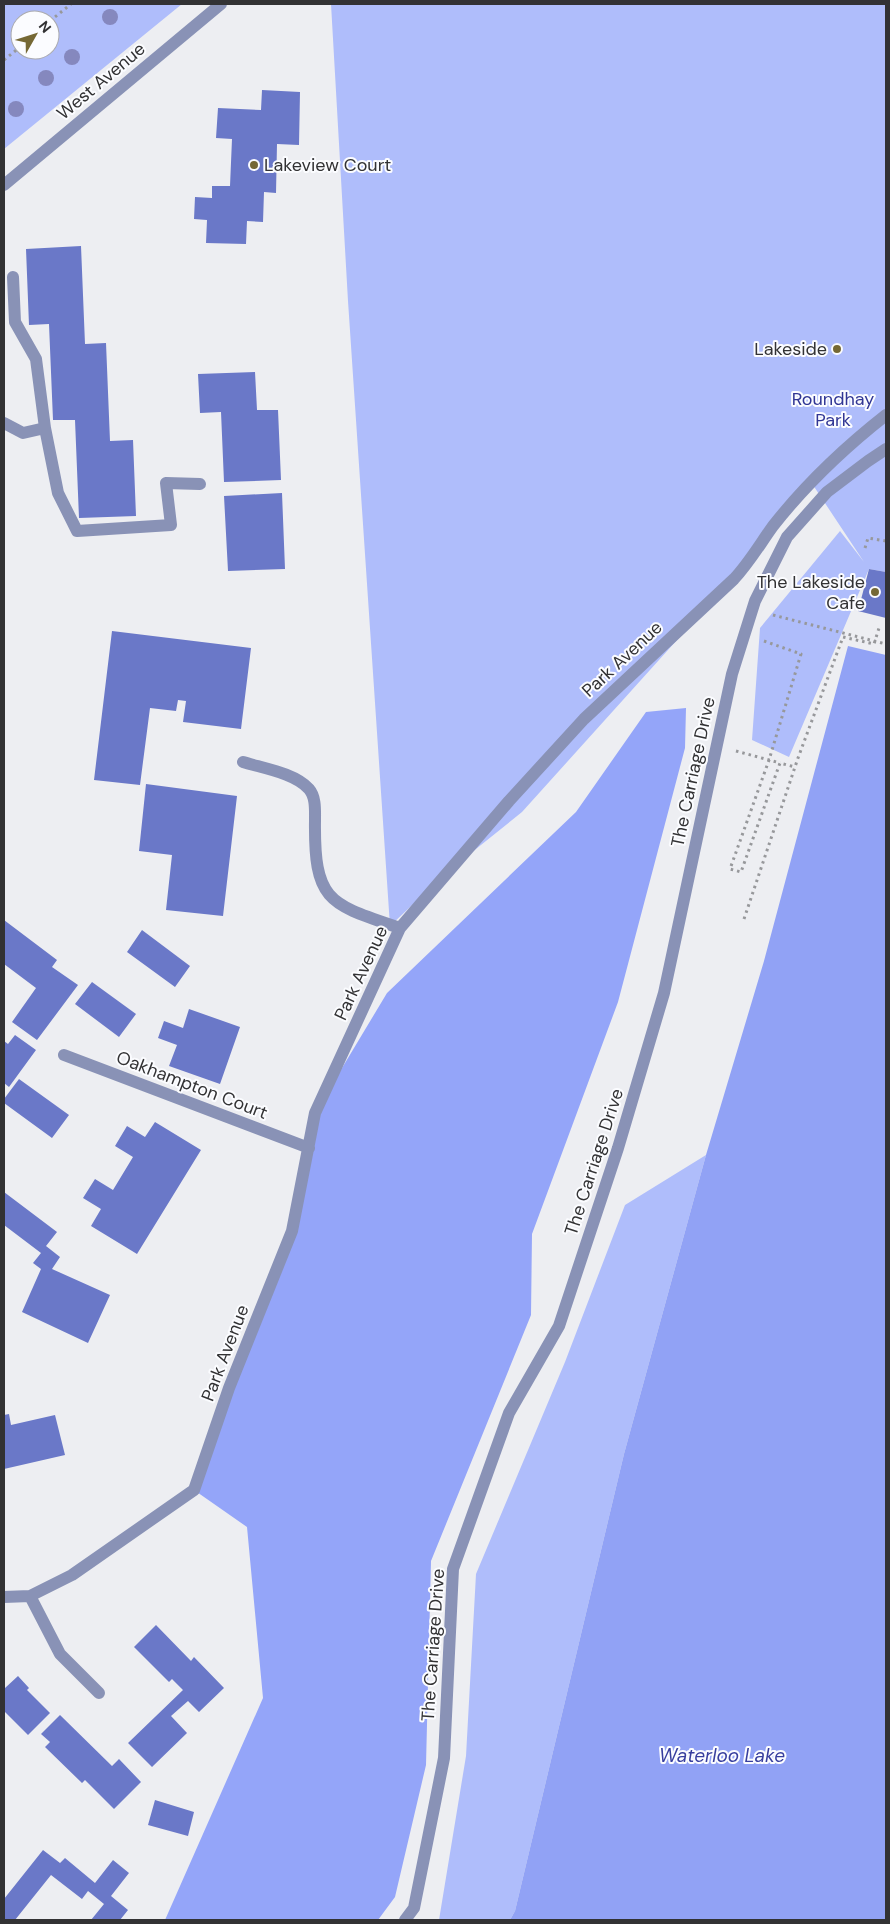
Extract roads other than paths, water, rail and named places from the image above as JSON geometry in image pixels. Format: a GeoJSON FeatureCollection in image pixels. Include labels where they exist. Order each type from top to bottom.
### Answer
{"type":"FeatureCollection","features":[{"type":"Feature","properties":{"kind":"street","name":"West Avenue"},"geometry":{"type":"LineString","coordinates":[[4,185],[221,4]]}},
{"type":"Feature","properties":{"kind":"street"},"geometry":{"type":"LineString","coordinates":[[13,277],[15,322],[36,359],[45,428],[58,493],[77,531],[171,525],[166,483],[200,484]]}},
{"type":"Feature","properties":{"kind":"street","name":"Park Avenue"},"geometry":{"type":"LineString","coordinates":[[4,1597],[30,1596],[72,1575],[194,1490],[229,1388],[292,1231],[315,1113],[400,928],[509,801],[584,719],[734,579],[772,528],[811,482],[840,454],[886,415]]}},
{"type":"Feature","properties":{"kind":"street"},"geometry":{"type":"LineString","coordinates":[[4,423],[23,433],[45,428]]}},
{"type":"Feature","properties":{"kind":"street","name":"The Carriage Drive"},"geometry":{"type":"LineString","coordinates":[[405,1920],[414,1908],[444,1758],[453,1568],[509,1413],[559,1326],[618,1148],[664,993],[732,674],[752,610],[788,537],[827,492],[886,449]]}},
{"type":"Feature","properties":{"kind":"street"},"geometry":{"type":"LineString","coordinates":[[243,762],[296,778],[308,787],[314,796],[315,854],[322,886],[333,900],[349,910],[400,928]]}},
{"type":"Feature","properties":{"kind":"street","name":"Oakhampton Court"},"geometry":{"type":"LineString","coordinates":[[64,1055],[309,1148]]}},
{"type":"Feature","properties":{"kind":"street"},"geometry":{"type":"LineString","coordinates":[[30,1596],[60,1654],[99,1693]]}},
{"type":"Feature","properties":{"kind":"water","name":"Waterloo Lake"},"geometry":{"type":"Polygon","coordinates":[[[848,646],[886,655],[886,1920],[510,1920],[515,1911],[624,1454],[706,1155],[764,961],[848,646]]]}},
{"type":"Feature","properties":{"kind":"place","name":"Lakeview Court"},"geometry":{"type":"Point","coordinates":[254,165]}},
{"type":"Feature","properties":{"kind":"place","name":"Lakeside"},"geometry":{"type":"Point","coordinates":[837,349]}},
{"type":"Feature","properties":{"kind":"place","name":"The Lakeside Cafe"},"geometry":{"type":"Point","coordinates":[875,592]}},
{"type":"Feature","properties":{"kind":"park label","name":"Roundhay Park"},"geometry":{"type":"Point","coordinates":[833,409]}}]}
